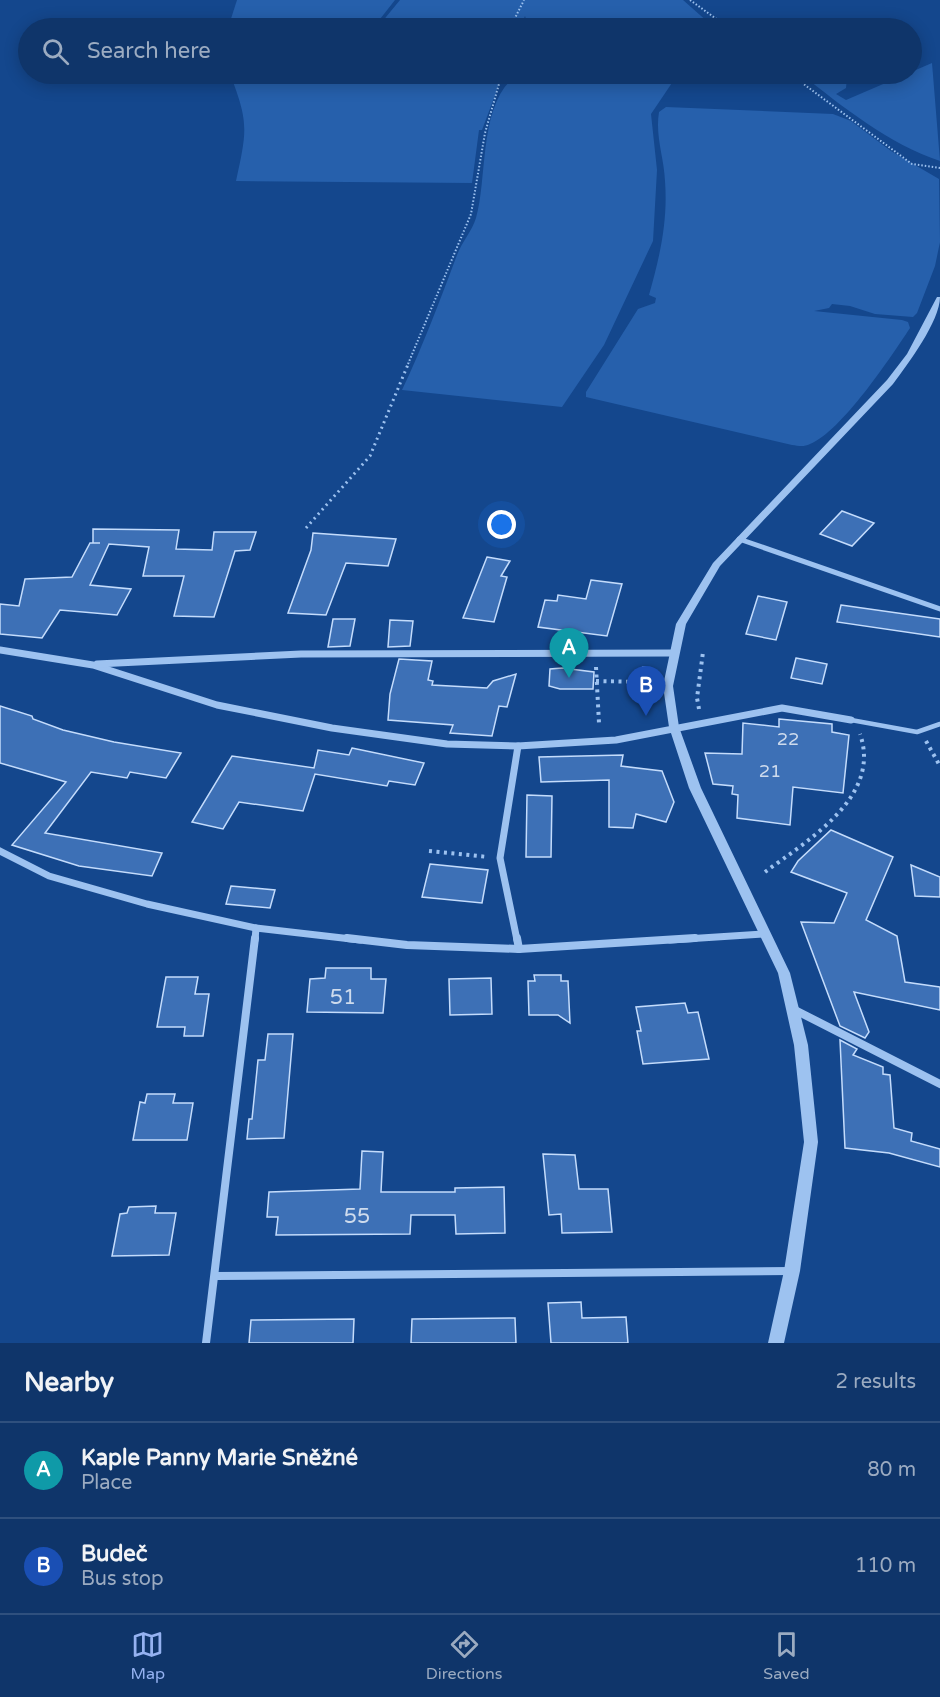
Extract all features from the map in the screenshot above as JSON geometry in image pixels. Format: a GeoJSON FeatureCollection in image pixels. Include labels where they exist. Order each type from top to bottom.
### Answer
{"type":"FeatureCollection","features":[{"type":"Feature","properties":{"kind":"street"},"geometry":{"type":"LineString","coordinates":[[776,1343],[792,1271],[811,1142],[801,1045],[795,1010],[784,973],[763,934],[695,788],[674,727],[668,686],[673,652],[681,624],[716,565],[739,538],[852,425],[890,382],[912,354],[940,299]]}},
{"type":"Feature","properties":{"kind":"street"},"geometry":{"type":"LineString","coordinates":[[739,538],[940,609]]}},
{"type":"Feature","properties":{"kind":"street"},"geometry":{"type":"LineString","coordinates":[[0,650],[93,665],[218,705],[332,728],[447,744],[518,746],[616,740],[782,708],[851,720]]}},
{"type":"Feature","properties":{"kind":"street"},"geometry":{"type":"LineString","coordinates":[[93,665],[301,654],[673,652]]}},
{"type":"Feature","properties":{"kind":"street"},"geometry":{"type":"LineString","coordinates":[[518,746],[500,858],[519,948]]}},
{"type":"Feature","properties":{"kind":"street"},"geometry":{"type":"LineString","coordinates":[[0,851],[60,879],[147,904],[256,928],[407,945],[519,948],[763,934]]}},
{"type":"Feature","properties":{"kind":"street"},"geometry":{"type":"LineString","coordinates":[[206,1343],[256,928]]}},
{"type":"Feature","properties":{"kind":"street"},"geometry":{"type":"LineString","coordinates":[[795,1010],[940,1084]]}},
{"type":"Feature","properties":{"kind":"street"},"geometry":{"type":"LineString","coordinates":[[215,1276],[792,1271]]}},
{"type":"Feature","properties":{"kind":"lane"},"geometry":{"type":"LineString","coordinates":[[851,720],[917,732],[940,724]]}},
{"type":"Feature","properties":{"kind":"path"},"geometry":{"type":"LineString","coordinates":[[515,18],[524,0]]}},
{"type":"Feature","properties":{"kind":"path"},"geometry":{"type":"LineString","coordinates":[[690,0],[715,18]]}},
{"type":"Feature","properties":{"kind":"path"},"geometry":{"type":"LineString","coordinates":[[306,528],[370,456],[471,214],[485,134],[499,84]]}},
{"type":"Feature","properties":{"kind":"path"},"geometry":{"type":"LineString","coordinates":[[804,84],[912,164],[940,168]]}},
{"type":"Feature","properties":{"kind":"path"},"geometry":{"type":"LineString","coordinates":[[701,722],[697,698],[703,652]]}},
{"type":"Feature","properties":{"kind":"path"},"geometry":{"type":"LineString","coordinates":[[599,723],[597,681],[645,682],[645,710]]}},
{"type":"Feature","properties":{"kind":"path"},"geometry":{"type":"LineString","coordinates":[[765,872],[811,838],[852,795],[863,775],[866,760],[860,731],[851,720]]}},
{"type":"Feature","properties":{"kind":"path"},"geometry":{"type":"LineString","coordinates":[[917,732],[932,748],[940,766]]}},
{"type":"Feature","properties":{"kind":"path"},"geometry":{"type":"LineString","coordinates":[[429,851],[500,858]]}},
{"type":"Feature","properties":{"kind":"shaded area"},"geometry":{"type":"Polygon","coordinates":[[[237,0],[395,0],[381,18],[231,18],[237,0]]]}},
{"type":"Feature","properties":{"kind":"shaded area"},"geometry":{"type":"Polygon","coordinates":[[[400,0],[683,0],[703,18],[526,18],[525,16],[524,18],[385,18],[400,0]]]}},
{"type":"Feature","properties":{"kind":"shaded area"},"geometry":{"type":"Polygon","coordinates":[[[932,63],[940,161],[885,135],[814,84],[846,84],[846,88],[836,94],[846,100],[883,84],[922,84],[922,67],[932,63]]]}},
{"type":"Feature","properties":{"kind":"shaded area"},"geometry":{"type":"Polygon","coordinates":[[[233,84],[499,84],[482,130],[479,130],[472,183],[236,181],[244,138],[240,104],[233,84]]]}},
{"type":"Feature","properties":{"kind":"shaded area"},"geometry":{"type":"Polygon","coordinates":[[[508,84],[671,84],[651,114],[657,170],[653,241],[604,345],[562,407],[402,390],[457,255],[476,218],[491,120],[497,101],[508,84]]]}},
{"type":"Feature","properties":{"kind":"shaded area"},"geometry":{"type":"Polygon","coordinates":[[[666,107],[833,114],[851,121],[891,151],[939,179],[940,242],[935,266],[917,313],[913,317],[875,314],[850,306],[832,304],[829,308],[814,311],[902,320],[908,322],[910,328],[850,410],[822,437],[808,445],[792,445],[586,397],[586,392],[638,309],[655,303],[656,298],[649,295],[662,238],[666,196],[658,121],[659,112],[666,107]]]}},
{"type":"Feature","properties":{"kind":"building"},"geometry":{"type":"Polygon","coordinates":[[[842,511],[874,523],[852,546],[820,534],[842,511]]]}},
{"type":"Feature","properties":{"kind":"building"},"geometry":{"type":"Polygon","coordinates":[[[93,529],[179,530],[176,549],[212,550],[214,532],[256,532],[250,550],[235,551],[214,617],[174,616],[184,576],[143,576],[149,547],[109,544],[90,585],[131,589],[117,615],[60,610],[42,638],[0,634],[0,604],[19,606],[25,579],[72,577],[90,543],[93,543],[93,529]]]}},
{"type":"Feature","properties":{"kind":"building"},"geometry":{"type":"Polygon","coordinates":[[[313,533],[396,539],[388,566],[346,563],[326,615],[288,613],[311,550],[313,533]]]}},
{"type":"Feature","properties":{"kind":"building"},"geometry":{"type":"Polygon","coordinates":[[[487,557],[510,561],[501,576],[507,577],[494,622],[463,618],[487,557]]]}},
{"type":"Feature","properties":{"kind":"building"},"geometry":{"type":"Polygon","coordinates":[[[591,580],[622,584],[607,636],[538,627],[545,600],[557,601],[558,595],[586,599],[591,580]]]}},
{"type":"Feature","properties":{"kind":"building"},"geometry":{"type":"Polygon","coordinates":[[[758,596],[787,602],[776,640],[746,634],[758,596]]]}},
{"type":"Feature","properties":{"kind":"building"},"geometry":{"type":"Polygon","coordinates":[[[841,605],[940,619],[940,637],[837,622],[841,605]]]}},
{"type":"Feature","properties":{"kind":"building"},"geometry":{"type":"Polygon","coordinates":[[[333,619],[355,619],[350,646],[328,647],[333,619]]]}},
{"type":"Feature","properties":{"kind":"building"},"geometry":{"type":"Polygon","coordinates":[[[390,620],[413,621],[410,646],[388,647],[390,620]]]}},
{"type":"Feature","properties":{"kind":"building"},"geometry":{"type":"Polygon","coordinates":[[[796,658],[827,664],[822,684],[791,678],[796,658]]]}},
{"type":"Feature","properties":{"kind":"building"},"geometry":{"type":"Polygon","coordinates":[[[399,659],[432,661],[428,680],[433,681],[432,685],[487,688],[493,681],[516,674],[507,707],[499,706],[492,736],[450,733],[453,725],[388,720],[390,694],[399,659]]]}},
{"type":"Feature","properties":{"kind":"building"},"geometry":{"type":"Polygon","coordinates":[[[562,668],[594,672],[593,689],[560,689],[549,686],[550,669],[562,668]]]}},
{"type":"Feature","properties":{"kind":"building"},"geometry":{"type":"Polygon","coordinates":[[[0,706],[32,716],[33,719],[63,730],[114,742],[181,753],[166,778],[130,772],[127,778],[91,772],[45,833],[162,853],[152,876],[79,866],[12,845],[66,782],[0,763],[0,706]]]}},
{"type":"Feature","properties":{"kind":"building"},"geometry":{"type":"Polygon","coordinates":[[[779,719],[832,724],[832,732],[849,735],[843,793],[793,787],[790,825],[737,818],[738,795],[732,794],[733,786],[713,784],[705,753],[742,754],[743,723],[779,727],[779,719]]]}},
{"type":"Feature","properties":{"kind":"building"},"geometry":{"type":"Polygon","coordinates":[[[352,748],[424,763],[415,785],[389,781],[387,786],[315,774],[303,811],[239,802],[223,829],[192,822],[232,756],[314,768],[318,750],[349,755],[352,748]]]}},
{"type":"Feature","properties":{"kind":"building"},"geometry":{"type":"Polygon","coordinates":[[[623,755],[621,766],[662,771],[674,802],[666,822],[636,814],[633,828],[609,827],[609,780],[541,782],[539,757],[623,755]]]}},
{"type":"Feature","properties":{"kind":"building"},"geometry":{"type":"Polygon","coordinates":[[[527,795],[552,796],[551,857],[526,857],[527,795]]]}},
{"type":"Feature","properties":{"kind":"building"},"geometry":{"type":"Polygon","coordinates":[[[831,830],[893,857],[866,920],[897,936],[905,982],[940,987],[940,1010],[854,992],[869,1032],[865,1038],[840,1026],[801,922],[834,923],[847,893],[791,872],[798,861],[831,830]]]}},
{"type":"Feature","properties":{"kind":"building"},"geometry":{"type":"Polygon","coordinates":[[[430,864],[488,870],[482,903],[422,897],[430,864]]]}},
{"type":"Feature","properties":{"kind":"building"},"geometry":{"type":"Polygon","coordinates":[[[911,865],[940,877],[940,897],[915,896],[911,865]]]}},
{"type":"Feature","properties":{"kind":"building"},"geometry":{"type":"Polygon","coordinates":[[[231,886],[275,890],[270,908],[226,904],[231,886]]]}},
{"type":"Feature","properties":{"kind":"building"},"geometry":{"type":"Polygon","coordinates":[[[326,968],[371,968],[371,979],[386,979],[383,1013],[307,1012],[310,979],[325,978],[326,968]]]}},
{"type":"Feature","properties":{"kind":"building"},"geometry":{"type":"Polygon","coordinates":[[[534,975],[561,975],[561,981],[568,981],[570,1023],[558,1015],[529,1015],[528,981],[535,981],[534,975]]]}},
{"type":"Feature","properties":{"kind":"building"},"geometry":{"type":"Polygon","coordinates":[[[166,977],[198,977],[195,994],[209,994],[203,1036],[184,1036],[185,1027],[157,1027],[166,977]]]}},
{"type":"Feature","properties":{"kind":"building"},"geometry":{"type":"Polygon","coordinates":[[[491,978],[492,1014],[450,1015],[449,979],[491,978]]]}},
{"type":"Feature","properties":{"kind":"building"},"geometry":{"type":"Polygon","coordinates":[[[685,1003],[688,1013],[698,1012],[709,1059],[643,1064],[637,1031],[641,1031],[636,1007],[685,1003]]]}},
{"type":"Feature","properties":{"kind":"building"},"geometry":{"type":"Polygon","coordinates":[[[268,1034],[293,1034],[284,1138],[247,1139],[249,1119],[252,1119],[258,1060],[265,1060],[268,1034]]]}},
{"type":"Feature","properties":{"kind":"building"},"geometry":{"type":"Polygon","coordinates":[[[840,1040],[857,1049],[853,1055],[883,1067],[883,1074],[890,1075],[894,1128],[912,1133],[911,1141],[940,1149],[940,1167],[889,1153],[845,1148],[840,1040]]]}},
{"type":"Feature","properties":{"kind":"building"},"geometry":{"type":"Polygon","coordinates":[[[147,1094],[175,1094],[173,1103],[193,1103],[187,1140],[133,1140],[140,1102],[145,1103],[147,1094]]]}},
{"type":"Feature","properties":{"kind":"building"},"geometry":{"type":"Polygon","coordinates":[[[362,1151],[383,1152],[381,1192],[455,1192],[455,1188],[504,1187],[505,1233],[456,1234],[455,1215],[411,1215],[410,1234],[276,1235],[278,1217],[267,1217],[269,1192],[360,1189],[362,1151]]]}},
{"type":"Feature","properties":{"kind":"building"},"geometry":{"type":"Polygon","coordinates":[[[543,1154],[575,1155],[579,1189],[608,1189],[612,1232],[562,1233],[561,1214],[549,1215],[543,1154]]]}},
{"type":"Feature","properties":{"kind":"building"},"geometry":{"type":"Polygon","coordinates":[[[156,1206],[155,1213],[176,1213],[169,1255],[112,1256],[120,1214],[127,1213],[129,1207],[156,1206]]]}},
{"type":"Feature","properties":{"kind":"building"},"geometry":{"type":"Polygon","coordinates":[[[581,1302],[582,1318],[626,1317],[628,1343],[551,1343],[548,1303],[581,1302]]]}},
{"type":"Feature","properties":{"kind":"building"},"geometry":{"type":"Polygon","coordinates":[[[515,1318],[516,1343],[411,1343],[412,1319],[515,1318]]]}},
{"type":"Feature","properties":{"kind":"building"},"geometry":{"type":"Polygon","coordinates":[[[354,1319],[353,1343],[249,1343],[251,1320],[354,1319]]]}},
{"type":"Feature","properties":{"kind":"place","name":"Kaple Panny Marie Sněžné"},"geometry":{"type":"Point","coordinates":[569,678]}},
{"type":"Feature","properties":{"kind":"place","name":"Budeč"},"geometry":{"type":"Point","coordinates":[646,716]}}]}
